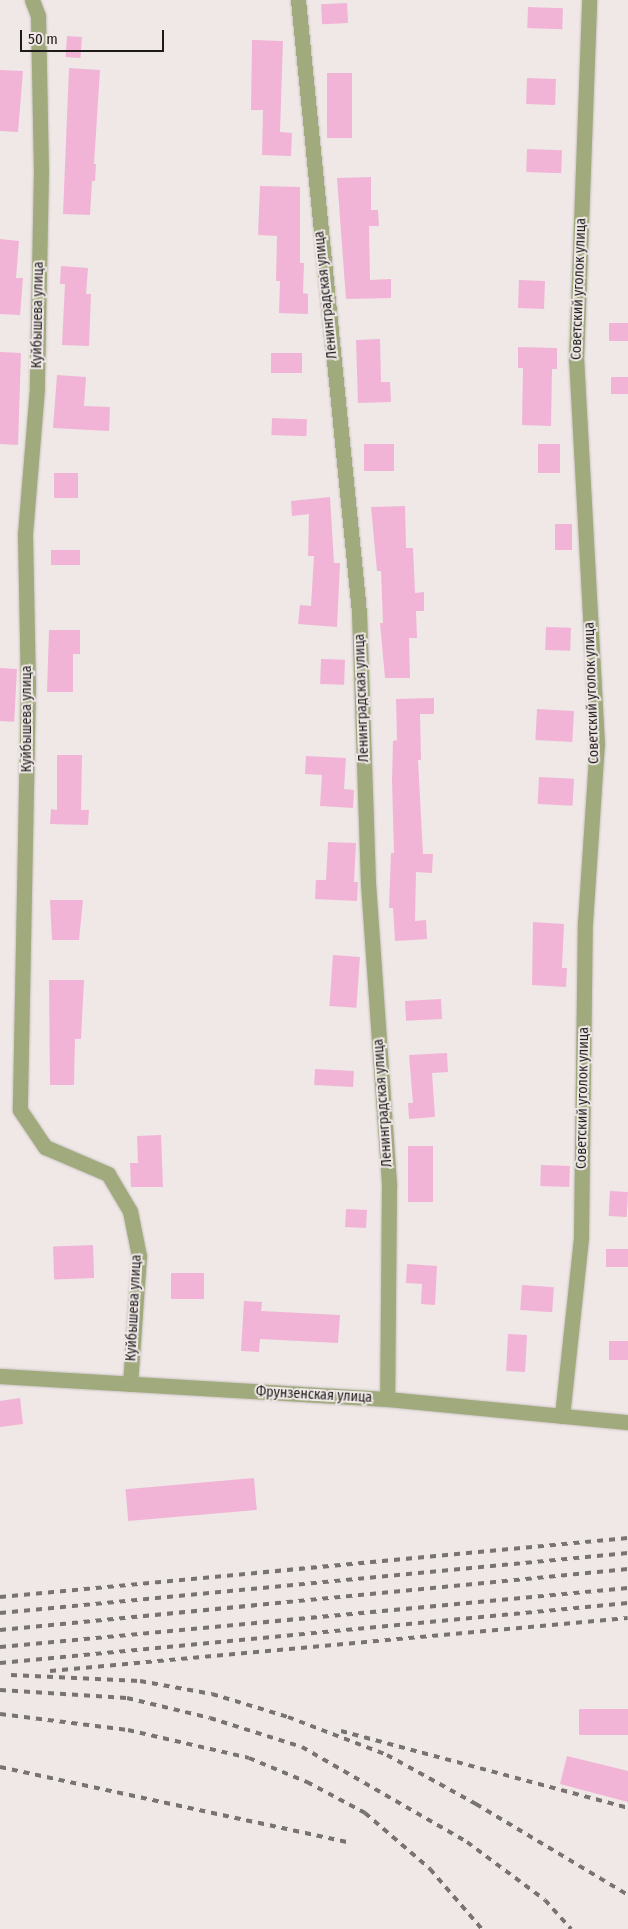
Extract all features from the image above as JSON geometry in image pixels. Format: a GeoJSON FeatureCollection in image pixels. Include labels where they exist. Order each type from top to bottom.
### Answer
{"type":"FeatureCollection","features":[{"type":"Feature","properties":{"kind":"street","name":"Куйбышева улица"},"geometry":{"type":"LineString","coordinates":[[32,0],[38,16],[41,170],[37,388],[25,534],[28,684],[20,1110],[45,1147],[108,1174],[130,1211],[139,1256],[130,1384]]}},
{"type":"Feature","properties":{"kind":"street","name":"Ленинградская улица"},"geometry":{"type":"LineString","coordinates":[[298,0],[359,612],[368,883],[389,1186],[387,1399]]}},
{"type":"Feature","properties":{"kind":"street","name":"Советский уголок улица"},"geometry":{"type":"LineString","coordinates":[[562,1416],[581,1237],[585,923],[596,744],[576,360],[589,0]]}},
{"type":"Feature","properties":{"kind":"street","name":"Фрунзенская улица"},"geometry":{"type":"LineString","coordinates":[[0,1376],[387,1399],[628,1422]]}},
{"type":"Feature","properties":{"kind":"building"},"geometry":{"type":"Polygon","coordinates":[[[347,3],[348,23],[322,24],[321,4],[347,3]]]}},
{"type":"Feature","properties":{"kind":"building"},"geometry":{"type":"Polygon","coordinates":[[[528,7],[563,8],[562,29],[527,28],[528,7]]]}},
{"type":"Feature","properties":{"kind":"building"},"geometry":{"type":"Polygon","coordinates":[[[67,36],[82,37],[80,58],[66,57],[67,36]]]}},
{"type":"Feature","properties":{"kind":"building"},"geometry":{"type":"Polygon","coordinates":[[[252,40],[283,41],[280,132],[292,133],[291,156],[262,155],[263,110],[251,110],[252,40]]]}},
{"type":"Feature","properties":{"kind":"building"},"geometry":{"type":"Polygon","coordinates":[[[69,68],[100,70],[94,164],[96,164],[95,181],[92,181],[90,215],[63,214],[69,68]]]}},
{"type":"Feature","properties":{"kind":"building"},"geometry":{"type":"Polygon","coordinates":[[[0,70],[23,71],[18,132],[0,131],[0,70]]]}},
{"type":"Feature","properties":{"kind":"building"},"geometry":{"type":"Polygon","coordinates":[[[327,73],[352,73],[352,138],[327,138],[327,73]]]}},
{"type":"Feature","properties":{"kind":"building"},"geometry":{"type":"Polygon","coordinates":[[[527,78],[556,79],[555,105],[526,104],[527,78]]]}},
{"type":"Feature","properties":{"kind":"building"},"geometry":{"type":"Polygon","coordinates":[[[527,149],[562,150],[561,173],[526,172],[527,149]]]}},
{"type":"Feature","properties":{"kind":"building"},"geometry":{"type":"Polygon","coordinates":[[[371,177],[371,210],[378,210],[379,226],[369,226],[370,280],[391,279],[391,298],[346,299],[337,178],[371,177]]]}},
{"type":"Feature","properties":{"kind":"building"},"geometry":{"type":"Polygon","coordinates":[[[260,186],[300,187],[300,263],[304,263],[303,293],[308,294],[308,314],[279,313],[280,281],[276,281],[277,236],[258,235],[260,186]]]}},
{"type":"Feature","properties":{"kind":"building"},"geometry":{"type":"Polygon","coordinates":[[[0,239],[19,241],[16,278],[23,278],[20,315],[0,314],[0,239]]]}},
{"type":"Feature","properties":{"kind":"building"},"geometry":{"type":"Polygon","coordinates":[[[61,266],[88,268],[86,294],[91,294],[89,346],[62,345],[65,284],[60,284],[61,266]]]}},
{"type":"Feature","properties":{"kind":"building"},"geometry":{"type":"Polygon","coordinates":[[[519,280],[545,281],[544,309],[518,308],[519,280]]]}},
{"type":"Feature","properties":{"kind":"building"},"geometry":{"type":"Polygon","coordinates":[[[609,323],[628,323],[628,341],[609,341],[609,323]]]}},
{"type":"Feature","properties":{"kind":"building"},"geometry":{"type":"Polygon","coordinates":[[[380,339],[381,382],[390,382],[391,402],[358,403],[356,340],[380,339]]]}},
{"type":"Feature","properties":{"kind":"building"},"geometry":{"type":"Polygon","coordinates":[[[518,347],[557,348],[557,369],[552,369],[551,426],[522,425],[523,368],[518,368],[518,347]]]}},
{"type":"Feature","properties":{"kind":"building"},"geometry":{"type":"Polygon","coordinates":[[[0,352],[21,353],[18,445],[0,444],[0,352]]]}},
{"type":"Feature","properties":{"kind":"building"},"geometry":{"type":"Polygon","coordinates":[[[271,353],[302,353],[302,373],[271,373],[271,353]]]}},
{"type":"Feature","properties":{"kind":"building"},"geometry":{"type":"Polygon","coordinates":[[[57,375],[86,377],[84,406],[110,407],[109,431],[53,428],[57,375]]]}},
{"type":"Feature","properties":{"kind":"building"},"geometry":{"type":"Polygon","coordinates":[[[611,377],[628,377],[628,394],[611,394],[611,377]]]}},
{"type":"Feature","properties":{"kind":"building"},"geometry":{"type":"Polygon","coordinates":[[[272,418],[307,419],[306,436],[271,435],[272,418]]]}},
{"type":"Feature","properties":{"kind":"building"},"geometry":{"type":"Polygon","coordinates":[[[364,444],[394,444],[394,471],[364,471],[364,444]]]}},
{"type":"Feature","properties":{"kind":"building"},"geometry":{"type":"Polygon","coordinates":[[[538,444],[560,444],[560,473],[538,473],[538,444]]]}},
{"type":"Feature","properties":{"kind":"building"},"geometry":{"type":"Polygon","coordinates":[[[54,473],[78,473],[78,498],[54,498],[54,473]]]}},
{"type":"Feature","properties":{"kind":"building"},"geometry":{"type":"Polygon","coordinates":[[[330,497],[334,563],[340,563],[337,627],[298,624],[300,605],[311,606],[314,556],[308,556],[309,514],[292,516],[291,501],[330,497]]]}},
{"type":"Feature","properties":{"kind":"building"},"geometry":{"type":"Polygon","coordinates":[[[405,506],[406,548],[413,548],[415,593],[424,592],[424,611],[416,611],[417,638],[409,638],[410,678],[385,678],[380,623],[383,623],[381,571],[377,571],[371,507],[405,506]]]}},
{"type":"Feature","properties":{"kind":"building"},"geometry":{"type":"Polygon","coordinates":[[[555,524],[572,524],[572,550],[555,550],[555,524]]]}},
{"type":"Feature","properties":{"kind":"building"},"geometry":{"type":"Polygon","coordinates":[[[51,550],[80,550],[80,565],[51,565],[51,550]]]}},
{"type":"Feature","properties":{"kind":"building"},"geometry":{"type":"Polygon","coordinates":[[[546,627],[571,628],[570,651],[545,650],[546,627]]]}},
{"type":"Feature","properties":{"kind":"building"},"geometry":{"type":"Polygon","coordinates":[[[49,630],[80,630],[80,654],[73,654],[73,692],[47,692],[49,630]]]}},
{"type":"Feature","properties":{"kind":"building"},"geometry":{"type":"Polygon","coordinates":[[[321,659],[345,660],[344,685],[320,684],[321,659]]]}},
{"type":"Feature","properties":{"kind":"building"},"geometry":{"type":"Polygon","coordinates":[[[0,668],[17,669],[14,722],[0,721],[0,668]]]}},
{"type":"Feature","properties":{"kind":"building"},"geometry":{"type":"Polygon","coordinates":[[[434,698],[434,714],[420,714],[421,760],[418,760],[423,854],[433,854],[432,873],[416,872],[415,921],[426,920],[427,939],[395,941],[393,908],[389,908],[391,853],[394,853],[392,781],[393,741],[397,740],[396,699],[434,698]]]}},
{"type":"Feature","properties":{"kind":"building"},"geometry":{"type":"Polygon","coordinates":[[[537,709],[574,711],[572,742],[535,740],[537,709]]]}},
{"type":"Feature","properties":{"kind":"building"},"geometry":{"type":"Polygon","coordinates":[[[57,755],[82,755],[81,810],[89,810],[88,825],[50,824],[51,809],[57,810],[57,755]]]}},
{"type":"Feature","properties":{"kind":"building"},"geometry":{"type":"Polygon","coordinates":[[[306,756],[346,758],[344,789],[354,790],[353,808],[320,806],[322,775],[305,774],[306,756]]]}},
{"type":"Feature","properties":{"kind":"building"},"geometry":{"type":"Polygon","coordinates":[[[539,777],[574,779],[573,806],[538,804],[539,777]]]}},
{"type":"Feature","properties":{"kind":"building"},"geometry":{"type":"Polygon","coordinates":[[[328,842],[356,843],[354,882],[358,882],[357,901],[315,899],[316,880],[326,880],[328,842]]]}},
{"type":"Feature","properties":{"kind":"building"},"geometry":{"type":"Polygon","coordinates":[[[50,900],[83,900],[79,940],[52,940],[50,900]]]}},
{"type":"Feature","properties":{"kind":"building"},"geometry":{"type":"Polygon","coordinates":[[[533,922],[564,924],[562,968],[567,968],[566,987],[532,985],[533,922]]]}},
{"type":"Feature","properties":{"kind":"building"},"geometry":{"type":"Polygon","coordinates":[[[333,955],[360,957],[356,1008],[329,1006],[333,955]]]}},
{"type":"Feature","properties":{"kind":"building"},"geometry":{"type":"Polygon","coordinates":[[[49,980],[84,980],[81,1039],[75,1039],[74,1085],[50,1085],[49,980]]]}},
{"type":"Feature","properties":{"kind":"building"},"geometry":{"type":"Polygon","coordinates":[[[441,999],[442,1019],[406,1021],[405,1001],[441,999]]]}},
{"type":"Feature","properties":{"kind":"building"},"geometry":{"type":"Polygon","coordinates":[[[447,1053],[448,1072],[432,1073],[435,1117],[409,1119],[408,1103],[413,1103],[409,1055],[447,1053]]]}},
{"type":"Feature","properties":{"kind":"building"},"geometry":{"type":"Polygon","coordinates":[[[315,1069],[354,1071],[353,1087],[314,1085],[315,1069]]]}},
{"type":"Feature","properties":{"kind":"building"},"geometry":{"type":"Polygon","coordinates":[[[161,1135],[163,1187],[131,1187],[130,1163],[138,1163],[137,1136],[161,1135]]]}},
{"type":"Feature","properties":{"kind":"building"},"geometry":{"type":"Polygon","coordinates":[[[408,1146],[433,1146],[433,1202],[408,1202],[408,1146]]]}},
{"type":"Feature","properties":{"kind":"building"},"geometry":{"type":"Polygon","coordinates":[[[541,1165],[570,1166],[569,1187],[540,1186],[541,1165]]]}},
{"type":"Feature","properties":{"kind":"building"},"geometry":{"type":"Polygon","coordinates":[[[610,1191],[628,1192],[627,1217],[609,1216],[610,1191]]]}},
{"type":"Feature","properties":{"kind":"building"},"geometry":{"type":"Polygon","coordinates":[[[346,1209],[367,1210],[366,1228],[345,1227],[346,1209]]]}},
{"type":"Feature","properties":{"kind":"building"},"geometry":{"type":"Polygon","coordinates":[[[93,1245],[94,1278],[54,1279],[53,1246],[93,1245]]]}},
{"type":"Feature","properties":{"kind":"building"},"geometry":{"type":"Polygon","coordinates":[[[606,1249],[628,1249],[628,1267],[606,1267],[606,1249]]]}},
{"type":"Feature","properties":{"kind":"building"},"geometry":{"type":"Polygon","coordinates":[[[407,1264],[437,1266],[435,1305],[421,1304],[422,1284],[406,1283],[407,1264]]]}},
{"type":"Feature","properties":{"kind":"building"},"geometry":{"type":"Polygon","coordinates":[[[171,1273],[204,1273],[204,1299],[171,1299],[171,1273]]]}},
{"type":"Feature","properties":{"kind":"building"},"geometry":{"type":"Polygon","coordinates":[[[522,1285],[554,1287],[552,1312],[520,1310],[522,1285]]]}},
{"type":"Feature","properties":{"kind":"building"},"geometry":{"type":"Polygon","coordinates":[[[244,1301],[262,1302],[261,1311],[340,1315],[338,1343],[260,1339],[259,1352],[241,1351],[244,1301]]]}},
{"type":"Feature","properties":{"kind":"building"},"geometry":{"type":"Polygon","coordinates":[[[508,1334],[527,1335],[525,1372],[506,1371],[508,1334]]]}},
{"type":"Feature","properties":{"kind":"building"},"geometry":{"type":"Polygon","coordinates":[[[609,1341],[628,1341],[628,1360],[609,1360],[609,1341]]]}},
{"type":"Feature","properties":{"kind":"building"},"geometry":{"type":"Polygon","coordinates":[[[20,1398],[23,1424],[0,1427],[0,1401],[20,1398]]]}},
{"type":"Feature","properties":{"kind":"building"},"geometry":{"type":"Polygon","coordinates":[[[254,1478],[257,1510],[128,1521],[125,1489],[254,1478]]]}},
{"type":"Feature","properties":{"kind":"building"},"geometry":{"type":"Polygon","coordinates":[[[579,1709],[628,1709],[628,1735],[579,1735],[579,1709]]]}},
{"type":"Feature","properties":{"kind":"building"},"geometry":{"type":"Polygon","coordinates":[[[567,1756],[628,1771],[628,1802],[560,1784],[567,1756]]]}},
{"type":"Feature","properties":{"kind":"railway"},"geometry":{"type":"LineString","coordinates":[[0,1597],[628,1538]]}},
{"type":"Feature","properties":{"kind":"railway"},"geometry":{"type":"LineString","coordinates":[[0,1613],[628,1553]]}},
{"type":"Feature","properties":{"kind":"railway"},"geometry":{"type":"LineString","coordinates":[[0,1630],[628,1569]]}},
{"type":"Feature","properties":{"kind":"railway"},"geometry":{"type":"LineString","coordinates":[[0,1647],[628,1588]]}},
{"type":"Feature","properties":{"kind":"railway"},"geometry":{"type":"LineString","coordinates":[[0,1663],[628,1603]]}},
{"type":"Feature","properties":{"kind":"railway"},"geometry":{"type":"LineString","coordinates":[[50,1671],[628,1618]]}},
{"type":"Feature","properties":{"kind":"railway"},"geometry":{"type":"LineString","coordinates":[[11,1675],[140,1681],[212,1694],[288,1717],[387,1755],[476,1804],[628,1895]]}},
{"type":"Feature","properties":{"kind":"railway"},"geometry":{"type":"LineString","coordinates":[[0,1690],[127,1698],[210,1718],[302,1747],[467,1842],[545,1900],[571,1929]]}},
{"type":"Feature","properties":{"kind":"railway"},"geometry":{"type":"LineString","coordinates":[[0,1714],[128,1730],[249,1758],[307,1782],[365,1813],[430,1869],[482,1929]]}},
{"type":"Feature","properties":{"kind":"railway"},"geometry":{"type":"LineString","coordinates":[[341,1731],[628,1808]]}},
{"type":"Feature","properties":{"kind":"railway"},"geometry":{"type":"LineString","coordinates":[[0,1767],[348,1842]]}}]}
